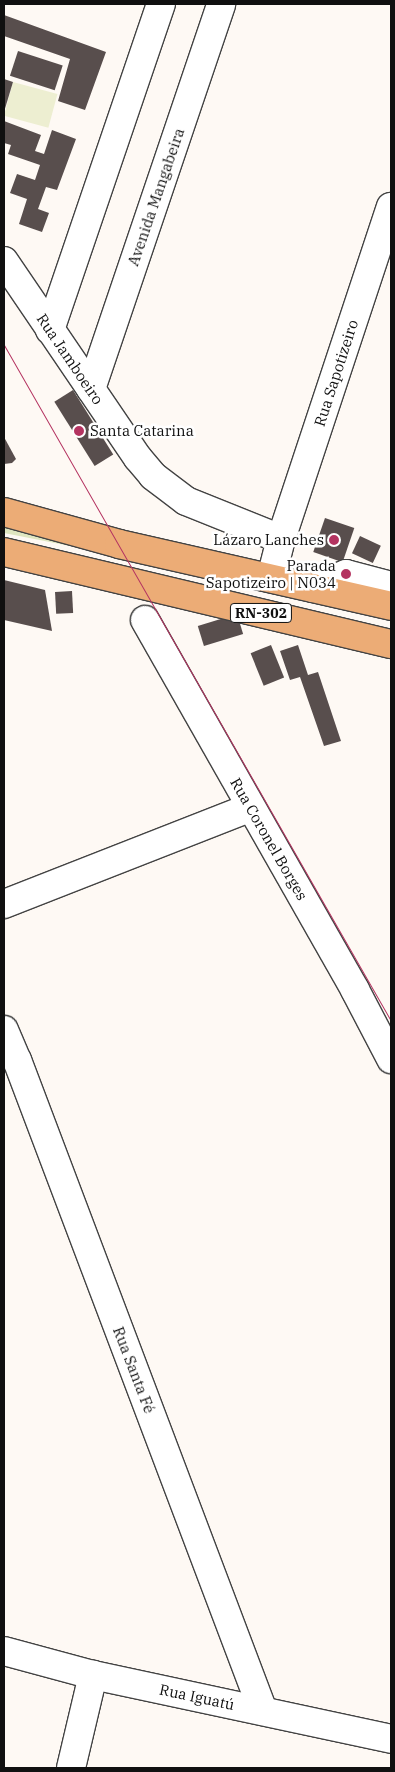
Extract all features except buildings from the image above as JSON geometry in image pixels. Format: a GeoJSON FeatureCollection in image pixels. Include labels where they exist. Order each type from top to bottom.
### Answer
{"type":"FeatureCollection","features":[{"type":"Feature","properties":{"kind":"main road","name":"RN-302"},"geometry":{"type":"LineString","coordinates":[[4,512],[119,544],[391,606]]}},
{"type":"Feature","properties":{"kind":"main road","name":"RN-302"},"geometry":{"type":"LineString","coordinates":[[4,552],[391,644]]}},
{"type":"Feature","properties":{"kind":"street"},"geometry":{"type":"LineString","coordinates":[[50,330],[161,4]]}},
{"type":"Feature","properties":{"kind":"street","name":"Avenida Mangabeira"},"geometry":{"type":"LineString","coordinates":[[91,389],[221,4]]}},
{"type":"Feature","properties":{"kind":"street","name":"Rua Sapotizeiro"},"geometry":{"type":"LineString","coordinates":[[281,540],[391,207]]}},
{"type":"Feature","properties":{"kind":"street","name":"Rua Jamboeiro"},"geometry":{"type":"LineString","coordinates":[[4,261],[138,458],[168,489],[186,500],[281,540]]}},
{"type":"Feature","properties":{"kind":"street"},"geometry":{"type":"LineString","coordinates":[[271,578],[281,540]]}},
{"type":"Feature","properties":{"kind":"street"},"geometry":{"type":"LineString","coordinates":[[312,588],[346,574],[391,586]]}},
{"type":"Feature","properties":{"kind":"street","name":"Rua Coronel Borges"},"geometry":{"type":"LineString","coordinates":[[145,620],[355,990],[391,1059]]}},
{"type":"Feature","properties":{"kind":"street"},"geometry":{"type":"LineString","coordinates":[[4,904],[251,807]]}},
{"type":"Feature","properties":{"kind":"street","name":"Rua Santa Fé"},"geometry":{"type":"LineString","coordinates":[[4,1030],[12,1073],[263,1711]]}},
{"type":"Feature","properties":{"kind":"street","name":"Rua Iguatú"},"geometry":{"type":"LineString","coordinates":[[4,1651],[93,1675],[391,1739]]}},
{"type":"Feature","properties":{"kind":"street"},"geometry":{"type":"LineString","coordinates":[[71,1768],[93,1675]]}},
{"type":"Feature","properties":{"kind":"green space"},"geometry":{"type":"Polygon","coordinates":[[[13,82],[57,94],[48,128],[4,116],[13,82]]]}},
{"type":"Feature","properties":{"kind":"green space"},"geometry":{"type":"Polygon","coordinates":[[[4,525],[70,546],[4,533],[4,525]]]}},
{"type":"Feature","properties":{"kind":"tram line"},"geometry":{"type":"LineString","coordinates":[[4,345],[391,1021]]}},
{"type":"Feature","properties":{"kind":"place","name":"Santa Catarina"},"geometry":{"type":"Point","coordinates":[79,431]}},
{"type":"Feature","properties":{"kind":"place","name":"Lázaro Lanches"},"geometry":{"type":"Point","coordinates":[334,540]}},
{"type":"Feature","properties":{"kind":"place","name":"Parada Sapotizeiro | N034"},"geometry":{"type":"Point","coordinates":[346,574]}}]}
